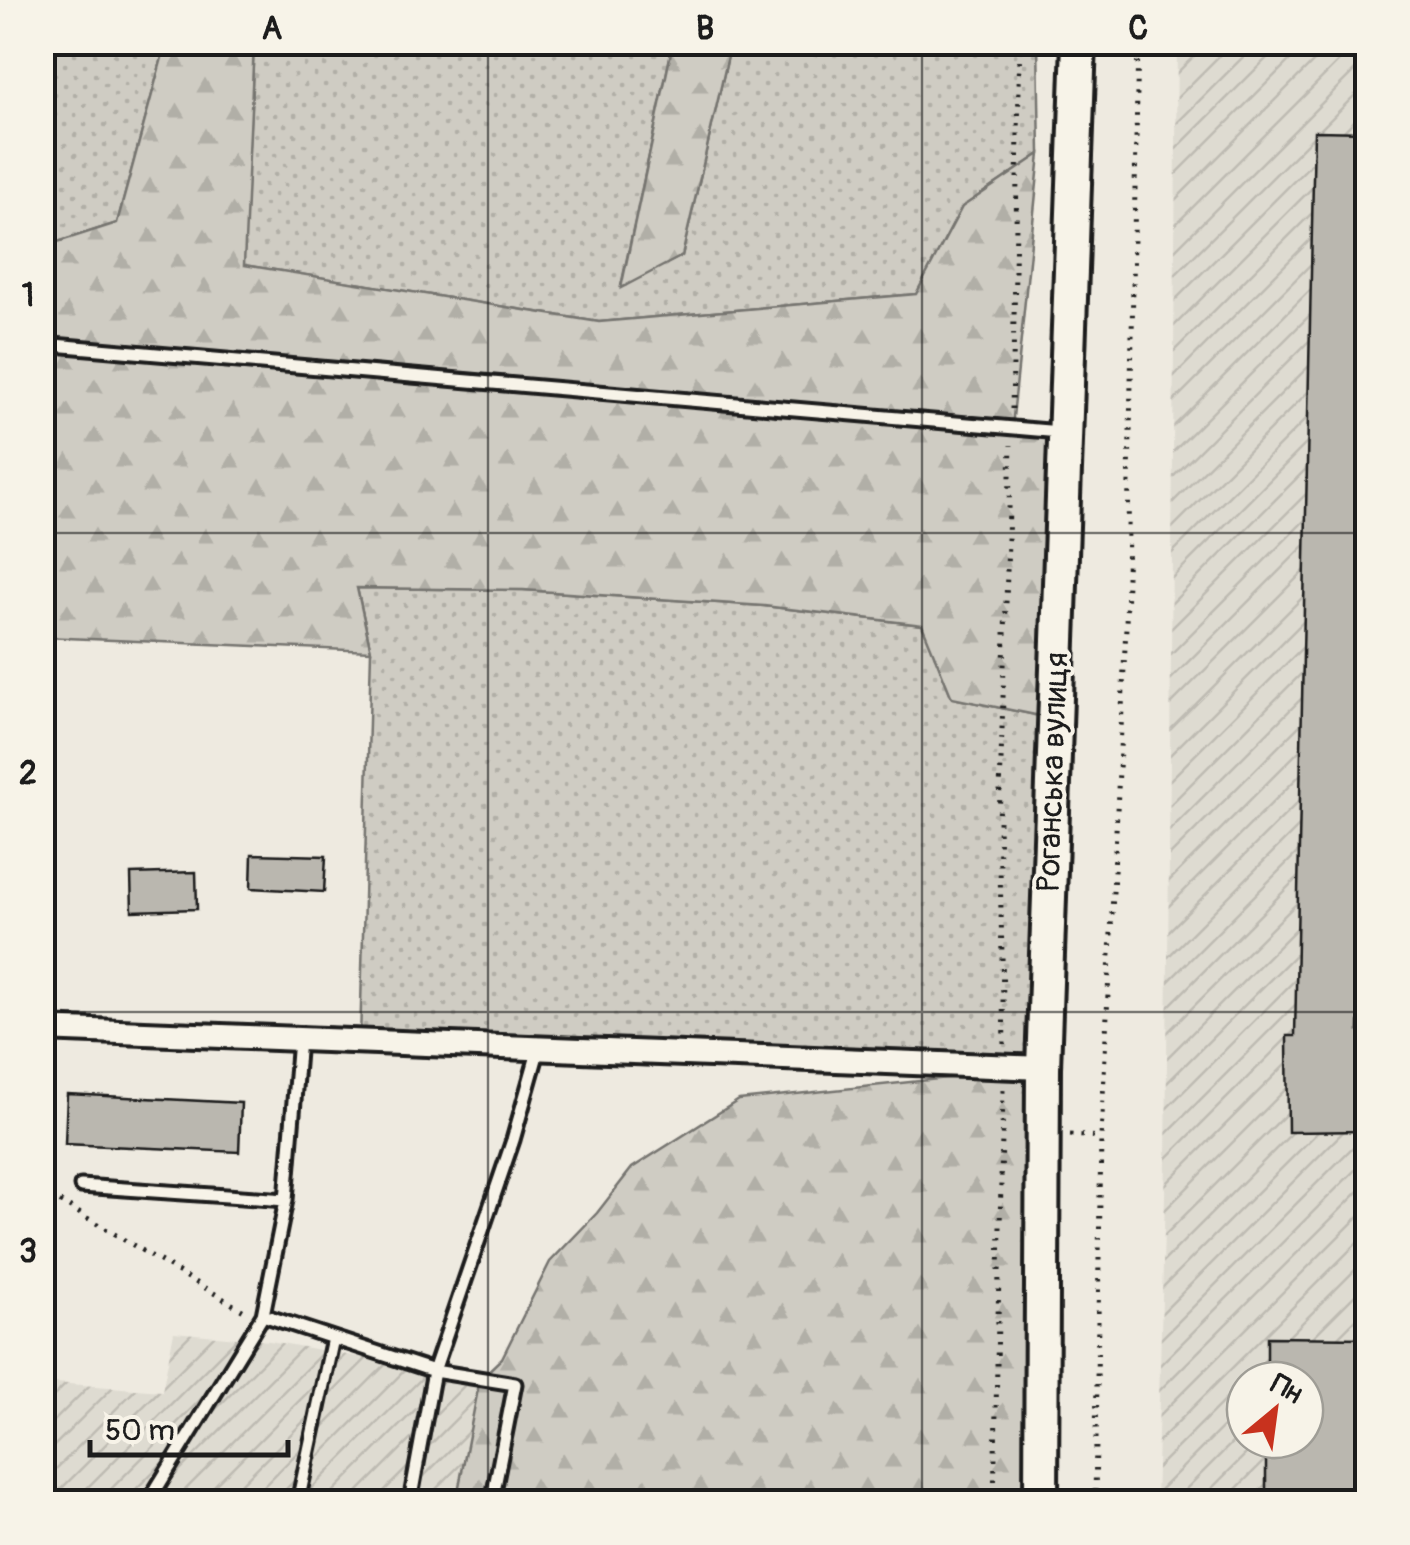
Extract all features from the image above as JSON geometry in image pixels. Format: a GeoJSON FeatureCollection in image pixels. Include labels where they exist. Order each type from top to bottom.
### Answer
{"type":"FeatureCollection","features":[{"type":"Feature","properties":{"kind":"main road","name":"Роганська вулиця"},"geometry":{"type":"LineString","coordinates":[[1041,1502],[1043,1068],[1079,42]]}},
{"type":"Feature","properties":{"kind":"street"},"geometry":{"type":"LineString","coordinates":[[42,1029],[1043,1068]]}},
{"type":"Feature","properties":{"kind":"lane"},"geometry":{"type":"LineString","coordinates":[[42,344],[1065,432]]}},
{"type":"Feature","properties":{"kind":"lane"},"geometry":{"type":"LineString","coordinates":[[152,1502],[262,1318],[286,1200],[299,1039]]}},
{"type":"Feature","properties":{"kind":"lane"},"geometry":{"type":"LineString","coordinates":[[410,1502],[434,1371],[513,1140],[539,1048]]}},
{"type":"Feature","properties":{"kind":"lane"},"geometry":{"type":"LineString","coordinates":[[81,1186],[286,1200]]}},
{"type":"Feature","properties":{"kind":"lane"},"geometry":{"type":"LineString","coordinates":[[262,1318],[434,1371],[515,1384],[492,1502]]}},
{"type":"Feature","properties":{"kind":"lane"},"geometry":{"type":"LineString","coordinates":[[298,1502],[333,1338]]}},
{"type":"Feature","properties":{"kind":"path"},"geometry":{"type":"LineString","coordinates":[[994,1502],[1004,1067],[999,824],[1020,42]]}},
{"type":"Feature","properties":{"kind":"path"},"geometry":{"type":"LineString","coordinates":[[1095,1502],[1101,1137],[1126,627],[1138,42]]}},
{"type":"Feature","properties":{"kind":"path"},"geometry":{"type":"LineString","coordinates":[[42,1190],[262,1318]]}},
{"type":"Feature","properties":{"kind":"shaded area"},"geometry":{"type":"Polygon","coordinates":[[[1177,43],[1367,43],[1367,1502],[1156,1502],[1166,1162],[1177,43]]]}},
{"type":"Feature","properties":{"kind":"shaded area"},"geometry":{"type":"Polygon","coordinates":[[[174,1332],[270,1341],[480,1379],[456,1502],[43,1502],[42,1382],[162,1391],[174,1332]]]}},
{"type":"Feature","properties":{"kind":"green space"},"geometry":{"type":"Polygon","coordinates":[[[42,43],[166,43],[117,223],[43,247],[42,43]]]}},
{"type":"Feature","properties":{"kind":"green space"},"geometry":{"type":"Polygon","coordinates":[[[166,43],[254,43],[244,265],[599,322],[916,294],[962,207],[1040,154],[1012,427],[1065,432],[1055,719],[952,698],[922,625],[764,606],[523,590],[357,588],[371,651],[43,637],[42,247],[117,223],[166,43]]]}},
{"type":"Feature","properties":{"kind":"green space"},"geometry":{"type":"Polygon","coordinates":[[[254,43],[673,43],[621,286],[682,256],[731,43],[1038,43],[1040,154],[962,207],[917,294],[599,322],[243,265],[254,43]]]}},
{"type":"Feature","properties":{"kind":"green space"},"geometry":{"type":"Polygon","coordinates":[[[673,43],[731,43],[682,256],[621,288],[673,43]]]}},
{"type":"Feature","properties":{"kind":"green space"},"geometry":{"type":"Polygon","coordinates":[[[357,588],[523,590],[764,606],[923,625],[952,698],[1055,719],[1043,1068],[360,1041],[371,651],[357,588]]]}},
{"type":"Feature","properties":{"kind":"green space"},"geometry":{"type":"Polygon","coordinates":[[[1043,1068],[1041,1502],[456,1502],[480,1379],[502,1358],[550,1262],[597,1213],[632,1168],[739,1100],[1043,1068]]]}},
{"type":"Feature","properties":{"kind":"building"},"geometry":{"type":"Polygon","coordinates":[[[1314,131],[1368,132],[1368,926],[1361,926],[1359,1031],[1368,1032],[1368,1131],[1288,1132],[1287,1036],[1295,1036],[1314,131]]]}},
{"type":"Feature","properties":{"kind":"building"},"geometry":{"type":"Polygon","coordinates":[[[252,854],[326,856],[324,892],[251,888],[252,854]]]}},
{"type":"Feature","properties":{"kind":"building"},"geometry":{"type":"Polygon","coordinates":[[[196,872],[197,909],[132,911],[131,874],[196,872]]]}},
{"type":"Feature","properties":{"kind":"building"},"geometry":{"type":"Polygon","coordinates":[[[67,1094],[241,1103],[239,1152],[65,1144],[67,1094]]]}},
{"type":"Feature","properties":{"kind":"building"},"geometry":{"type":"Polygon","coordinates":[[[1267,1337],[1368,1338],[1368,1502],[1266,1502],[1266,1460],[1325,1460],[1325,1360],[1267,1360],[1267,1337]]]}}]}
